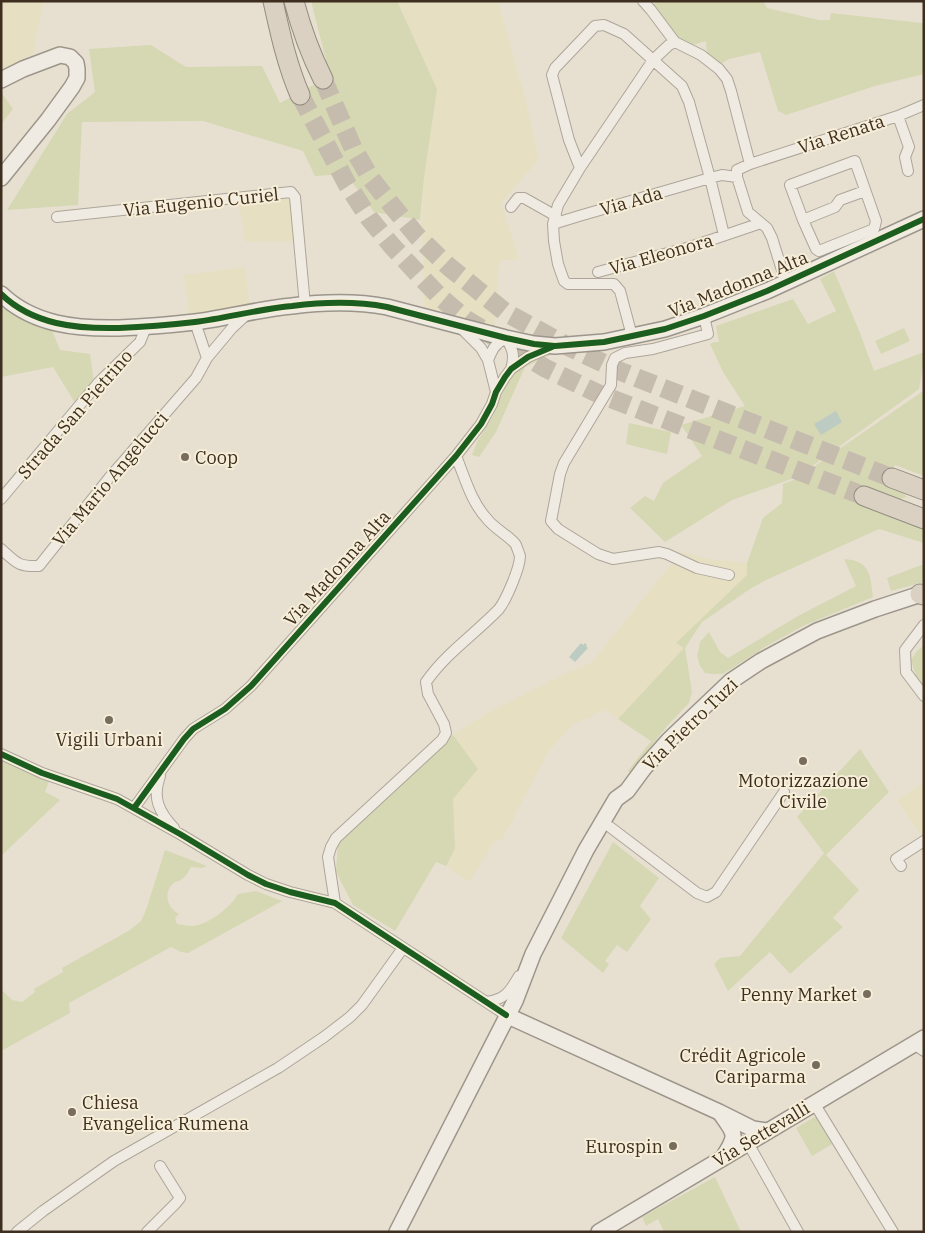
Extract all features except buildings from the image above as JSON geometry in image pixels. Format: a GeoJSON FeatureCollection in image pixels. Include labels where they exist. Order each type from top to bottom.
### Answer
{"type":"FeatureCollection","features":[{"type":"Feature","properties":{"kind":"highway"},"geometry":{"type":"LineString","coordinates":[[265,1],[277,47],[300,95]]}},
{"type":"Feature","properties":{"kind":"highway"},"geometry":{"type":"LineString","coordinates":[[273,1],[292,78]]}},
{"type":"Feature","properties":{"kind":"highway"},"geometry":{"type":"LineString","coordinates":[[294,1],[298,17],[320,73],[302,1]]}},
{"type":"Feature","properties":{"kind":"highway"},"geometry":{"type":"LineString","coordinates":[[892,478],[924,490]]}},
{"type":"Feature","properties":{"kind":"highway"},"geometry":{"type":"LineString","coordinates":[[864,496],[924,519]]}},
{"type":"Feature","properties":{"kind":"main road"},"geometry":{"type":"LineString","coordinates":[[1,80],[32,65],[60,55],[70,57],[76,63],[77,78],[72,87],[1,178]]}},
{"type":"Feature","properties":{"kind":"main road","name":"Via Madonna Alta"},"geometry":{"type":"LineString","coordinates":[[1,294],[25,312],[46,321],[96,328],[146,327],[195,322],[305,305],[343,302],[368,304],[412,313],[506,338],[555,346],[604,342],[665,329],[704,316],[786,282],[845,248],[924,219]]}},
{"type":"Feature","properties":{"kind":"main road","name":"Via Pietro Tuzi"},"geometry":{"type":"LineString","coordinates":[[397,1232],[506,1016],[519,997],[594,854],[622,805],[627,791],[644,768],[669,740],[732,681],[761,662],[817,631],[874,609],[923,594]]}},
{"type":"Feature","properties":{"kind":"main road","name":"Via Pietro Tuzi"},"geometry":{"type":"LineString","coordinates":[[519,997],[533,954],[558,904],[616,799],[627,791]]}},
{"type":"Feature","properties":{"kind":"main road"},"geometry":{"type":"LineString","coordinates":[[519,997],[521,1013],[534,1029]]}},
{"type":"Feature","properties":{"kind":"main road"},"geometry":{"type":"LineString","coordinates":[[506,1016],[753,1129],[767,1131]]}},
{"type":"Feature","properties":{"kind":"main road"},"geometry":{"type":"LineString","coordinates":[[494,1040],[511,1026],[534,1029]]}},
{"type":"Feature","properties":{"kind":"main road","name":"Via Settevalli"},"geometry":{"type":"LineString","coordinates":[[599,1232],[814,1103],[920,1044]]}},
{"type":"Feature","properties":{"kind":"main road"},"geometry":{"type":"LineString","coordinates":[[719,1112],[734,1133],[734,1140],[724,1156]]}},
{"type":"Feature","properties":{"kind":"street"},"geometry":{"type":"LineString","coordinates":[[643,1],[676,42],[701,55],[719,69],[727,80],[750,164]]}},
{"type":"Feature","properties":{"kind":"street","name":"Via Eleonora"},"geometry":{"type":"LineString","coordinates":[[580,168],[569,140],[552,75],[555,68],[595,26],[604,25],[624,34],[682,86],[689,102],[724,235]]}},
{"type":"Feature","properties":{"kind":"street"},"geometry":{"type":"LineString","coordinates":[[632,336],[620,291],[614,284],[568,284],[564,281],[554,241],[554,220],[558,206],[580,168],[653,60],[669,45],[676,42]]}},
{"type":"Feature","properties":{"kind":"street"},"geometry":{"type":"LineString","coordinates":[[898,116],[924,105]]}},
{"type":"Feature","properties":{"kind":"street","name":"Via Renata"},"geometry":{"type":"LineString","coordinates":[[737,177],[738,170],[750,164],[898,116],[909,147],[905,157],[908,171]]}},
{"type":"Feature","properties":{"kind":"street"},"geometry":{"type":"LineString","coordinates":[[855,161],[865,191],[876,221],[874,229],[845,248],[819,251],[816,249],[790,185],[855,161]]}},
{"type":"Feature","properties":{"kind":"street","name":"Via Ada"},"geometry":{"type":"LineString","coordinates":[[554,220],[579,216],[722,174],[737,177]]}},
{"type":"Feature","properties":{"kind":"street"},"geometry":{"type":"LineString","coordinates":[[737,177],[748,212],[767,228],[772,238],[786,282]]}},
{"type":"Feature","properties":{"kind":"street"},"geometry":{"type":"LineString","coordinates":[[803,220],[835,207],[840,200],[865,191]]}},
{"type":"Feature","properties":{"kind":"street","name":"Via Eugenio Curiel"},"geometry":{"type":"LineString","coordinates":[[57,217],[291,192],[295,197],[305,305]]}},
{"type":"Feature","properties":{"kind":"street"},"geometry":{"type":"LineString","coordinates":[[511,207],[518,198],[524,198],[554,220]]}},
{"type":"Feature","properties":{"kind":"street","name":"Via Eleonora"},"geometry":{"type":"LineString","coordinates":[[598,272],[690,247],[761,223]]}},
{"type":"Feature","properties":{"kind":"street","name":"Via Mario Angelucci"},"geometry":{"type":"LineString","coordinates":[[1,548],[20,565],[27,567],[39,566],[110,478],[196,378],[207,358],[223,338],[248,313]]}},
{"type":"Feature","properties":{"kind":"street"},"geometry":{"type":"LineString","coordinates":[[704,316],[708,334],[653,349],[625,353],[615,358],[612,365],[611,385],[564,463],[551,521],[558,529],[598,554],[613,559],[659,552],[697,568],[729,575]]}},
{"type":"Feature","properties":{"kind":"street"},"geometry":{"type":"LineString","coordinates":[[215,319],[223,330],[223,338]]}},
{"type":"Feature","properties":{"kind":"street"},"geometry":{"type":"LineString","coordinates":[[195,322],[207,358]]}},
{"type":"Feature","properties":{"kind":"street","name":"Via Madonna Alta"},"geometry":{"type":"LineString","coordinates":[[458,325],[481,348],[488,360],[496,392]]}},
{"type":"Feature","properties":{"kind":"street","name":"Strada San Pietrino"},"geometry":{"type":"LineString","coordinates":[[1,499],[99,382],[140,342],[146,327]]}},
{"type":"Feature","properties":{"kind":"street"},"geometry":{"type":"LineString","coordinates":[[488,360],[492,349],[498,342],[506,338],[514,358],[511,369]]}},
{"type":"Feature","properties":{"kind":"street","name":"Via Madonna Alta"},"geometry":{"type":"LineString","coordinates":[[134,808],[193,728],[226,708],[251,686],[456,456],[481,424],[504,377],[511,369],[528,357],[555,346]]}},
{"type":"Feature","properties":{"kind":"street"},"geometry":{"type":"LineString","coordinates":[[335,903],[328,857],[331,847],[336,838],[442,740],[446,733],[444,724],[428,694],[426,682],[433,671],[500,607],[510,590],[518,568],[520,556],[515,543],[490,523],[473,500],[456,456]]}},
{"type":"Feature","properties":{"kind":"street"},"geometry":{"type":"LineString","coordinates":[[924,625],[905,650],[906,672],[924,696]]}},
{"type":"Feature","properties":{"kind":"street"},"geometry":{"type":"LineString","coordinates":[[1,754],[42,772],[112,797],[266,884],[335,903],[506,1016]]}},
{"type":"Feature","properties":{"kind":"street"},"geometry":{"type":"LineString","coordinates":[[162,770],[158,783],[157,801],[168,821],[180,834]]}},
{"type":"Feature","properties":{"kind":"street"},"geometry":{"type":"LineString","coordinates":[[610,827],[697,893],[708,897],[716,892],[784,792]]}},
{"type":"Feature","properties":{"kind":"street"},"geometry":{"type":"LineString","coordinates":[[900,866],[896,859],[924,842]]}},
{"type":"Feature","properties":{"kind":"street"},"geometry":{"type":"LineString","coordinates":[[17,1232],[43,1211],[114,1161],[278,1068],[324,1037],[362,1005],[403,948]]}},
{"type":"Feature","properties":{"kind":"street"},"geometry":{"type":"LineString","coordinates":[[487,1002],[503,998],[511,989],[528,959],[533,954]]}},
{"type":"Feature","properties":{"kind":"street"},"geometry":{"type":"LineString","coordinates":[[814,1103],[894,1232]]}},
{"type":"Feature","properties":{"kind":"street"},"geometry":{"type":"LineString","coordinates":[[748,1143],[798,1232]]}},
{"type":"Feature","properties":{"kind":"street"},"geometry":{"type":"LineString","coordinates":[[147,1232],[180,1198],[160,1166]]}},
{"type":"Feature","properties":{"kind":"shaded area"},"geometry":{"type":"Polygon","coordinates":[[[1,1],[43,1],[35,52],[1,72],[1,1]]]}},
{"type":"Feature","properties":{"kind":"shaded area"},"geometry":{"type":"Polygon","coordinates":[[[397,1],[498,1],[526,102],[539,159],[501,203],[519,259],[499,261],[494,327],[424,308],[422,223],[424,178],[437,89],[397,1]]]}},
{"type":"Feature","properties":{"kind":"shaded area"},"geometry":{"type":"Polygon","coordinates":[[[289,198],[296,241],[245,242],[239,203],[289,198]]]}},
{"type":"Feature","properties":{"kind":"shaded area"},"geometry":{"type":"Polygon","coordinates":[[[245,267],[250,306],[189,314],[184,275],[245,267]]]}},
{"type":"Feature","properties":{"kind":"shaded area"},"geometry":{"type":"Polygon","coordinates":[[[836,411],[842,422],[821,435],[814,424],[836,411]]]}},
{"type":"Feature","properties":{"kind":"shaded area"},"geometry":{"type":"Polygon","coordinates":[[[681,552],[715,560],[747,563],[747,575],[676,643],[685,648],[618,719],[605,710],[572,725],[548,752],[501,842],[496,839],[469,882],[446,866],[455,849],[453,799],[478,769],[453,735],[487,713],[592,662],[681,552]]]}},
{"type":"Feature","properties":{"kind":"shaded area"},"geometry":{"type":"Polygon","coordinates":[[[581,643],[583,645],[585,643],[588,648],[575,662],[569,657],[581,643]]]}},
{"type":"Feature","properties":{"kind":"shaded area"},"geometry":{"type":"Polygon","coordinates":[[[924,782],[924,836],[922,837],[897,800],[924,782]]]}},
{"type":"Feature","properties":{"kind":"green space"},"geometry":{"type":"Polygon","coordinates":[[[311,1],[397,1],[437,89],[420,220],[374,212],[346,174],[315,176],[303,151],[203,121],[82,122],[78,205],[7,210],[67,114],[95,92],[89,49],[151,45],[186,67],[262,66],[280,103],[330,76],[311,1]]]}},
{"type":"Feature","properties":{"kind":"green space"},"geometry":{"type":"Polygon","coordinates":[[[656,1],[763,1],[767,8],[819,20],[830,20],[831,13],[922,23],[924,25],[924,74],[875,86],[786,115],[778,111],[760,52],[729,59],[721,64],[707,55],[706,41],[692,45],[678,39],[654,5],[656,1]]]}},
{"type":"Feature","properties":{"kind":"green space"},"geometry":{"type":"Polygon","coordinates":[[[1,92],[13,109],[1,124],[1,92]]]}},
{"type":"Feature","properties":{"kind":"green space"},"geometry":{"type":"Polygon","coordinates":[[[834,271],[874,371],[924,352],[919,389],[797,477],[732,500],[665,542],[630,508],[645,496],[654,501],[663,483],[702,456],[681,425],[745,406],[723,372],[710,344],[719,342],[716,326],[793,299],[808,324],[836,311],[820,279],[834,271]]]}},
{"type":"Feature","properties":{"kind":"green space"},"geometry":{"type":"Polygon","coordinates":[[[1,308],[52,330],[60,350],[90,354],[94,382],[75,403],[53,367],[1,377],[1,308]]]}},
{"type":"Feature","properties":{"kind":"green space"},"geometry":{"type":"Polygon","coordinates":[[[904,328],[910,341],[881,354],[875,341],[904,328]]]}},
{"type":"Feature","properties":{"kind":"green space"},"geometry":{"type":"Polygon","coordinates":[[[557,352],[525,367],[496,432],[479,457],[472,455],[477,442],[493,416],[510,376],[518,368],[535,357],[557,352]]]}},
{"type":"Feature","properties":{"kind":"green space"},"geometry":{"type":"Polygon","coordinates":[[[924,387],[924,476],[895,465],[887,485],[899,488],[907,497],[896,500],[862,487],[857,498],[924,525],[924,543],[879,529],[764,581],[702,622],[685,648],[692,692],[689,703],[667,726],[630,773],[628,771],[651,741],[618,719],[684,648],[676,643],[747,575],[747,563],[763,518],[782,503],[783,484],[796,479],[923,391],[924,387]]]}},
{"type":"Feature","properties":{"kind":"green space"},"geometry":{"type":"Polygon","coordinates":[[[629,423],[671,432],[667,454],[626,444],[629,423]]]}},
{"type":"Feature","properties":{"kind":"green space"},"geometry":{"type":"Polygon","coordinates":[[[844,559],[853,560],[864,566],[870,576],[873,597],[803,626],[765,647],[723,674],[705,673],[700,666],[697,656],[700,642],[709,632],[720,652],[728,658],[798,616],[856,586],[844,559]]]}},
{"type":"Feature","properties":{"kind":"green space"},"geometry":{"type":"Polygon","coordinates":[[[924,564],[924,582],[891,591],[887,578],[924,564]]]}},
{"type":"Feature","properties":{"kind":"green space"},"geometry":{"type":"Polygon","coordinates":[[[924,645],[924,689],[917,680],[911,660],[924,645]]]}},
{"type":"Feature","properties":{"kind":"green space"},"geometry":{"type":"Polygon","coordinates":[[[453,735],[478,769],[453,799],[455,849],[446,866],[436,862],[395,931],[353,905],[336,872],[338,842],[345,833],[453,735]]]}},
{"type":"Feature","properties":{"kind":"green space"},"geometry":{"type":"Polygon","coordinates":[[[860,749],[889,792],[826,855],[859,890],[833,918],[843,927],[790,974],[770,952],[728,991],[714,964],[720,958],[740,956],[824,853],[797,817],[860,749]]]}},
{"type":"Feature","properties":{"kind":"green space"},"geometry":{"type":"Polygon","coordinates":[[[1,753],[32,768],[49,781],[45,792],[60,800],[1,856],[1,753]]]}},
{"type":"Feature","properties":{"kind":"green space"},"geometry":{"type":"Polygon","coordinates":[[[613,842],[659,878],[640,906],[651,919],[627,952],[617,945],[605,961],[609,964],[603,973],[561,938],[613,842]]]}},
{"type":"Feature","properties":{"kind":"green space"},"geometry":{"type":"Polygon","coordinates":[[[165,850],[207,866],[202,868],[191,867],[185,877],[175,882],[168,890],[169,904],[179,914],[175,918],[177,924],[193,926],[212,919],[225,910],[238,894],[256,891],[282,901],[188,953],[171,947],[69,1003],[70,1013],[1,1051],[1,991],[12,1000],[22,1002],[35,992],[34,989],[63,972],[62,968],[130,930],[141,921],[165,850]]]}},
{"type":"Feature","properties":{"kind":"green space"},"geometry":{"type":"Polygon","coordinates":[[[818,1115],[834,1143],[812,1156],[796,1128],[818,1115]]]}},
{"type":"Feature","properties":{"kind":"green space"},"geometry":{"type":"Polygon","coordinates":[[[715,1177],[741,1232],[664,1232],[658,1219],[646,1226],[642,1217],[715,1177]]]}},
{"type":"Feature","properties":{"kind":"tunnel"},"geometry":{"type":"LineString","coordinates":[[323,79],[353,148],[371,179],[417,236],[448,266],[505,312],[569,347],[622,372],[892,478]]}},
{"type":"Feature","properties":{"kind":"tunnel"},"geometry":{"type":"LineString","coordinates":[[300,95],[347,184],[369,218],[392,246],[441,298],[467,320],[545,368],[599,394],[864,496]]}},
{"type":"Feature","properties":{"kind":"cycle path"},"geometry":{"type":"LineString","coordinates":[[1,294],[27,313],[41,319],[72,326],[119,328],[166,325],[280,307],[351,303],[387,307],[506,338],[555,346],[604,342],[665,329],[704,316],[767,291],[924,219]]}},
{"type":"Feature","properties":{"kind":"cycle path"},"geometry":{"type":"LineString","coordinates":[[134,808],[193,729],[225,709],[251,686],[456,456],[481,424],[496,392],[511,369],[528,357],[552,347]]}},
{"type":"Feature","properties":{"kind":"cycle path"},"geometry":{"type":"LineString","coordinates":[[1,754],[42,773],[117,799],[266,884],[335,903],[506,1015]]}},
{"type":"Feature","properties":{"kind":"place","name":"Coop"},"geometry":{"type":"Point","coordinates":[185,457]}},
{"type":"Feature","properties":{"kind":"place","name":"Vigili Urbani"},"geometry":{"type":"Point","coordinates":[109,720]}},
{"type":"Feature","properties":{"kind":"place","name":"Motorizzazione Civile"},"geometry":{"type":"Point","coordinates":[803,761]}},
{"type":"Feature","properties":{"kind":"place","name":"Penny Market"},"geometry":{"type":"Point","coordinates":[867,994]}},
{"type":"Feature","properties":{"kind":"place","name":"Crédit Agricole Cariparma"},"geometry":{"type":"Point","coordinates":[816,1065]}},
{"type":"Feature","properties":{"kind":"place","name":"Chiesa Evangelica Rumena"},"geometry":{"type":"Point","coordinates":[72,1112]}},
{"type":"Feature","properties":{"kind":"place","name":"Eurospin"},"geometry":{"type":"Point","coordinates":[673,1146]}}]}
